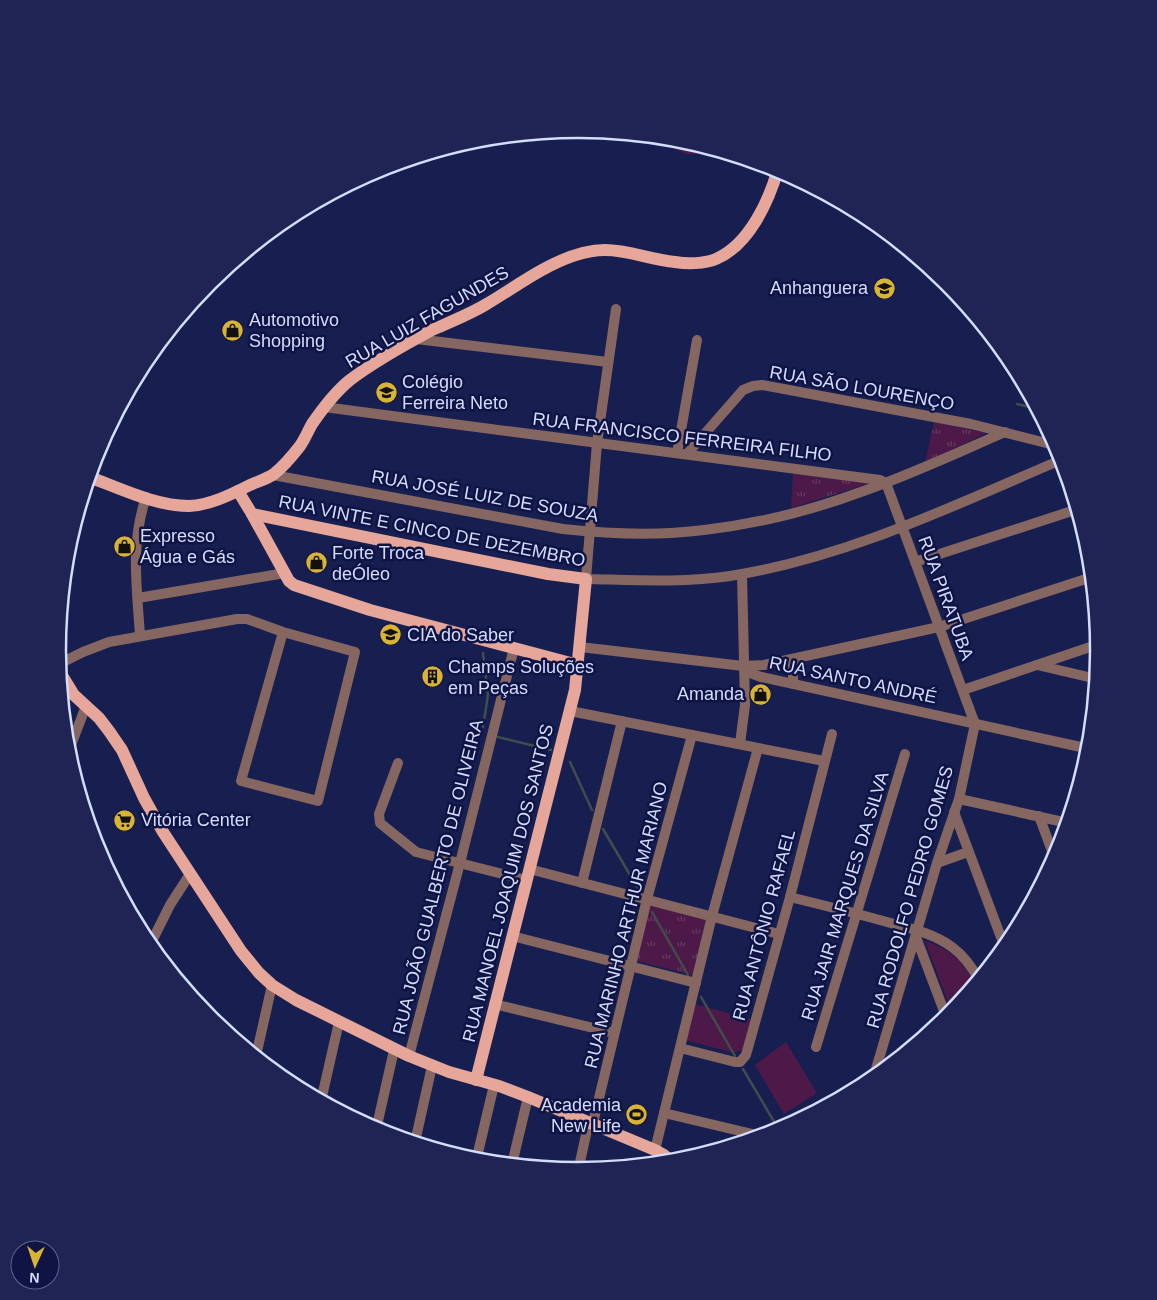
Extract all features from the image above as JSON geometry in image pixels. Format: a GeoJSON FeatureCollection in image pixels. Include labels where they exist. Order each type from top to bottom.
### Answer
{"type":"FeatureCollection","features":[{"type":"Feature","properties":{"kind":"main road","name":"RUA LUIZ FAGUNDES"},"geometry":{"type":"LineString","coordinates":[[95,479],[146,498],[190,506],[212,502],[238,491],[273,475],[301,444],[324,407],[337,392],[351,379],[373,364],[416,339],[485,305],[554,263],[582,254],[604,250],[630,252],[673,262],[687,263],[714,260],[731,249],[745,236],[770,194],[775,177]]}},
{"type":"Feature","properties":{"kind":"main road","name":"RUA VINTE E CINCO DE DEZEMBRO"},"geometry":{"type":"LineString","coordinates":[[238,491],[252,514],[548,574],[586,579]]}},
{"type":"Feature","properties":{"kind":"main road"},"geometry":{"type":"LineString","coordinates":[[252,514],[289,581],[301,588],[370,610],[578,665]]}},
{"type":"Feature","properties":{"kind":"main road","name":"RUA MANOEL JOAQUIM DOS SANTOS"},"geometry":{"type":"LineString","coordinates":[[476,1080],[570,711],[578,665],[586,579]]}},
{"type":"Feature","properties":{"kind":"main road"},"geometry":{"type":"LineString","coordinates":[[67,685],[104,724],[122,750],[144,798],[163,832],[241,951],[259,974],[272,985],[289,996],[394,1050],[432,1066],[528,1096],[663,1155]]}},
{"type":"Feature","properties":{"kind":"street"},"geometry":{"type":"LineString","coordinates":[[586,579],[597,443],[616,309]]}},
{"type":"Feature","properties":{"kind":"street"},"geometry":{"type":"LineString","coordinates":[[416,339],[608,362]]}},
{"type":"Feature","properties":{"kind":"street"},"geometry":{"type":"LineString","coordinates":[[682,454],[697,340]]}},
{"type":"Feature","properties":{"kind":"street","name":"RUA SÃO LOURENÇO"},"geometry":{"type":"LineString","coordinates":[[682,454],[743,390],[762,385],[913,412],[1047,443]]}},
{"type":"Feature","properties":{"kind":"street","name":"RUA FRANCISCO FERREIRA FILHO"},"geometry":{"type":"LineString","coordinates":[[324,407],[873,478],[886,483]]}},
{"type":"Feature","properties":{"kind":"street","name":"RUA JOSÉ LUIZ DE SOUZA"},"geometry":{"type":"LineString","coordinates":[[273,475],[589,532],[670,532],[718,528],[811,508],[886,483],[1005,432]]}},
{"type":"Feature","properties":{"kind":"street","name":"RUA VINTE E CINCO DE DEZEMBRO"},"geometry":{"type":"LineString","coordinates":[[586,579],[682,580],[742,574],[839,549],[902,526],[1055,463]]}},
{"type":"Feature","properties":{"kind":"street","name":"RUA PIRATUBA"},"geometry":{"type":"LineString","coordinates":[[886,483],[975,724]]}},
{"type":"Feature","properties":{"kind":"street"},"geometry":{"type":"LineString","coordinates":[[140,636],[136,543],[140,518],[146,498]]}},
{"type":"Feature","properties":{"kind":"street"},"geometry":{"type":"LineString","coordinates":[[916,562],[1071,511]]}},
{"type":"Feature","properties":{"kind":"street"},"geometry":{"type":"LineString","coordinates":[[138,598],[285,573]]}},
{"type":"Feature","properties":{"kind":"street"},"geometry":{"type":"LineString","coordinates":[[740,744],[745,711],[742,574]]}},
{"type":"Feature","properties":{"kind":"street"},"geometry":{"type":"LineString","coordinates":[[743,666],[757,666],[794,659],[940,627],[1085,579]]}},
{"type":"Feature","properties":{"kind":"street"},"geometry":{"type":"LineString","coordinates":[[66,660],[96,646],[140,636],[237,619],[247,619],[283,632],[355,652],[318,801],[241,781],[283,632]]}},
{"type":"Feature","properties":{"kind":"street","name":"RUA SANTO ANDRÉ"},"geometry":{"type":"LineString","coordinates":[[580,647],[743,666],[754,676],[1081,747]]}},
{"type":"Feature","properties":{"kind":"street"},"geometry":{"type":"LineString","coordinates":[[963,690],[1091,647]]}},
{"type":"Feature","properties":{"kind":"street","name":"RUA JOÃO GUALBERTO DE OLIVEIRA"},"geometry":{"type":"LineString","coordinates":[[408,1056],[460,864],[514,648]]}},
{"type":"Feature","properties":{"kind":"street"},"geometry":{"type":"LineString","coordinates":[[793,684],[794,659]]}},
{"type":"Feature","properties":{"kind":"street"},"geometry":{"type":"LineString","coordinates":[[1037,665],[1090,677]]}},
{"type":"Feature","properties":{"kind":"street"},"geometry":{"type":"LineString","coordinates":[[74,737],[86,706]]}},
{"type":"Feature","properties":{"kind":"street"},"geometry":{"type":"LineString","coordinates":[[570,711],[824,761]]}},
{"type":"Feature","properties":{"kind":"street"},"geometry":{"type":"LineString","coordinates":[[582,883],[622,721]]}},
{"type":"Feature","properties":{"kind":"street","name":"RUA RODOLFO PEDRO GOMES"},"geometry":{"type":"LineString","coordinates":[[881,1062],[937,863],[959,799],[975,724]]}},
{"type":"Feature","properties":{"kind":"street","name":"RUA ANTÔNIO RAFAEL"},"geometry":{"type":"LineString","coordinates":[[680,1048],[736,1062],[740,1062],[744,1058],[790,896],[832,734]]}},
{"type":"Feature","properties":{"kind":"street","name":"RUA MARINHO ARTHUR MARIANO"},"geometry":{"type":"LineString","coordinates":[[580,1162],[647,900],[692,735]]}},
{"type":"Feature","properties":{"kind":"street"},"geometry":{"type":"LineString","coordinates":[[655,1150],[712,916],[758,748]]}},
{"type":"Feature","properties":{"kind":"street","name":"RUA JAIR MARQUES DA SILVA"},"geometry":{"type":"LineString","coordinates":[[816,1047],[905,754]]}},
{"type":"Feature","properties":{"kind":"street"},"geometry":{"type":"LineString","coordinates":[[398,763],[379,814],[380,823],[416,852],[460,864],[582,883],[779,934]]}},
{"type":"Feature","properties":{"kind":"street"},"geometry":{"type":"LineString","coordinates":[[959,799],[1062,821]]}},
{"type":"Feature","properties":{"kind":"street"},"geometry":{"type":"LineString","coordinates":[[954,812],[1001,939]]}},
{"type":"Feature","properties":{"kind":"street"},"geometry":{"type":"LineString","coordinates":[[1039,816],[1051,848]]}},
{"type":"Feature","properties":{"kind":"street"},"geometry":{"type":"LineString","coordinates":[[937,863],[968,852]]}},
{"type":"Feature","properties":{"kind":"street"},"geometry":{"type":"LineString","coordinates":[[154,937],[170,905],[190,874]]}},
{"type":"Feature","properties":{"kind":"street"},"geometry":{"type":"LineString","coordinates":[[790,896],[857,913],[917,934],[934,936],[953,947],[966,960],[975,975]]}},
{"type":"Feature","properties":{"kind":"street"},"geometry":{"type":"LineString","coordinates":[[917,934],[944,1009]]}},
{"type":"Feature","properties":{"kind":"street"},"geometry":{"type":"LineString","coordinates":[[512,936],[696,983]]}},
{"type":"Feature","properties":{"kind":"street"},"geometry":{"type":"LineString","coordinates":[[258,1048],[272,985]]}},
{"type":"Feature","properties":{"kind":"street"},"geometry":{"type":"LineString","coordinates":[[494,1004],[614,1033]]}},
{"type":"Feature","properties":{"kind":"street"},"geometry":{"type":"LineString","coordinates":[[323,1095],[339,1022]]}},
{"type":"Feature","properties":{"kind":"street"},"geometry":{"type":"LineString","coordinates":[[378,1121],[394,1050]]}},
{"type":"Feature","properties":{"kind":"street"},"geometry":{"type":"LineString","coordinates":[[416,1136],[432,1066]]}},
{"type":"Feature","properties":{"kind":"street"},"geometry":{"type":"LineString","coordinates":[[478,1152],[494,1085]]}},
{"type":"Feature","properties":{"kind":"street"},"geometry":{"type":"LineString","coordinates":[[513,1158],[528,1096]]}},
{"type":"Feature","properties":{"kind":"street"},"geometry":{"type":"LineString","coordinates":[[664,1113],[748,1133]]}},
{"type":"Feature","properties":{"kind":"green space"},"geometry":{"type":"Polygon","coordinates":[[[667,146],[706,154],[687,154],[667,146]]]}},
{"type":"Feature","properties":{"kind":"green space"},"geometry":{"type":"Polygon","coordinates":[[[934,422],[986,433],[925,463],[934,422]]]}},
{"type":"Feature","properties":{"kind":"green space"},"geometry":{"type":"Polygon","coordinates":[[[793,473],[873,482],[791,508],[793,473]]]}},
{"type":"Feature","properties":{"kind":"green space"},"geometry":{"type":"Polygon","coordinates":[[[650,905],[706,919],[693,975],[636,961],[650,905]]]}},
{"type":"Feature","properties":{"kind":"green space"},"geometry":{"type":"Polygon","coordinates":[[[925,941],[949,952],[966,969],[972,978],[949,1004],[925,941]]]}},
{"type":"Feature","properties":{"kind":"green space"},"geometry":{"type":"Polygon","coordinates":[[[694,1004],[751,1019],[744,1049],[734,1053],[685,1040],[694,1004]]]}},
{"type":"Feature","properties":{"kind":"green space"},"geometry":{"type":"Polygon","coordinates":[[[786,1042],[817,1093],[784,1114],[755,1065],[786,1042]]]}},
{"type":"Feature","properties":{"kind":"waterway"},"geometry":{"type":"LineString","coordinates":[[1017,404],[1029,407]]}},
{"type":"Feature","properties":{"kind":"waterway"},"geometry":{"type":"LineString","coordinates":[[483,653],[488,695],[483,727]]}},
{"type":"Feature","properties":{"kind":"waterway"},"geometry":{"type":"LineString","coordinates":[[498,737],[551,750]]}},
{"type":"Feature","properties":{"kind":"waterway"},"geometry":{"type":"LineString","coordinates":[[570,762],[592,810]]}},
{"type":"Feature","properties":{"kind":"waterway"},"geometry":{"type":"LineString","coordinates":[[603,829],[640,892]]}},
{"type":"Feature","properties":{"kind":"waterway"},"geometry":{"type":"LineString","coordinates":[[652,912],[688,975]]}},
{"type":"Feature","properties":{"kind":"waterway"},"geometry":{"type":"LineString","coordinates":[[701,997],[735,1056]]}},
{"type":"Feature","properties":{"kind":"waterway"},"geometry":{"type":"LineString","coordinates":[[743,1069],[775,1123]]}},
{"type":"Feature","properties":{"kind":"place","name":"Anhanguera"},"geometry":{"type":"Point","coordinates":[884,288]}},
{"type":"Feature","properties":{"kind":"place","name":"Automotivo Shopping"},"geometry":{"type":"Point","coordinates":[233,330]}},
{"type":"Feature","properties":{"kind":"place","name":"Colégio Ferreira Neto"},"geometry":{"type":"Point","coordinates":[386,392]}},
{"type":"Feature","properties":{"kind":"place","name":"Expresso Água e Gás"},"geometry":{"type":"Point","coordinates":[124,546]}},
{"type":"Feature","properties":{"kind":"place","name":"Forte Troca deÓleo"},"geometry":{"type":"Point","coordinates":[316,563]}},
{"type":"Feature","properties":{"kind":"place","name":"CIA do Saber"},"geometry":{"type":"Point","coordinates":[391,635]}},
{"type":"Feature","properties":{"kind":"place","name":"Champs Soluções em Peças"},"geometry":{"type":"Point","coordinates":[432,677]}},
{"type":"Feature","properties":{"kind":"place","name":"Amanda"},"geometry":{"type":"Point","coordinates":[760,694]}},
{"type":"Feature","properties":{"kind":"place","name":"Vitória Center"},"geometry":{"type":"Point","coordinates":[125,820]}},
{"type":"Feature","properties":{"kind":"place","name":"Academia New Life"},"geometry":{"type":"Point","coordinates":[637,1115]}}]}
